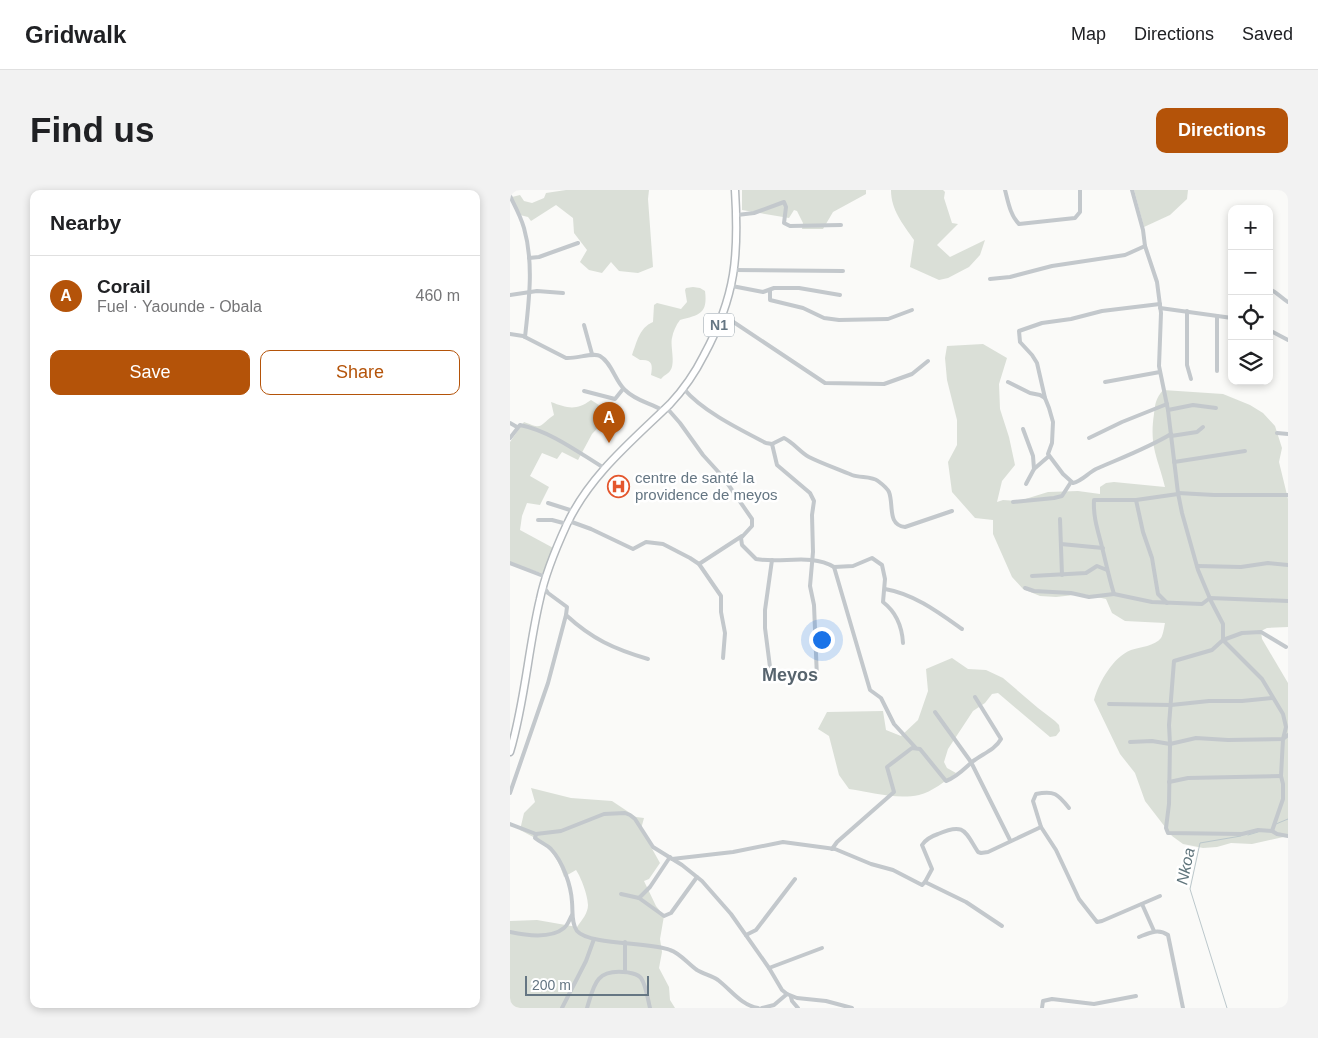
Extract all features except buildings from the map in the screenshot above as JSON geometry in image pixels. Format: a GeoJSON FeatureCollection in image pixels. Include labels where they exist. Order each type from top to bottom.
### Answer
{"type":"FeatureCollection","features":[{"type":"Feature","properties":{"kind":"highway","name":"N1"},"geometry":{"type":"LineString","coordinates":[[510,752],[543,586],[568,523],[574,511],[604,468],[684,389],[714,337],[723,315],[732,286],[737,246],[735,190]]}},
{"type":"Feature","properties":{"kind":"street"},"geometry":{"type":"LineString","coordinates":[[1005,190],[1008,203],[1019,224],[1075,218],[1080,212],[1080,190]]}},
{"type":"Feature","properties":{"kind":"street"},"geometry":{"type":"LineString","coordinates":[[1132,190],[1143,230],[1145,246],[1157,282],[1160,306],[1160,372],[1168,410],[1178,494],[1197,566],[1223,624],[1223,640],[1262,678],[1283,714],[1286,727],[1283,739],[1281,776],[1284,784],[1283,799],[1272,831]]}},
{"type":"Feature","properties":{"kind":"street"},"geometry":{"type":"LineString","coordinates":[[510,196],[524,226],[529,258],[530,293],[525,337]]}},
{"type":"Feature","properties":{"kind":"street"},"geometry":{"type":"LineString","coordinates":[[737,215],[754,213],[784,202],[786,207],[784,223],[790,226],[841,225]]}},
{"type":"Feature","properties":{"kind":"street"},"geometry":{"type":"LineString","coordinates":[[529,258],[539,257],[578,243]]}},
{"type":"Feature","properties":{"kind":"street"},"geometry":{"type":"LineString","coordinates":[[990,279],[1010,277],[1052,266],[1126,255],[1145,246]]}},
{"type":"Feature","properties":{"kind":"street"},"geometry":{"type":"LineString","coordinates":[[734,270],[843,271]]}},
{"type":"Feature","properties":{"kind":"street"},"geometry":{"type":"LineString","coordinates":[[732,286],[763,292],[799,288],[840,295]]}},
{"type":"Feature","properties":{"kind":"street"},"geometry":{"type":"LineString","coordinates":[[770,290],[770,300],[803,308],[824,318],[839,320],[888,319],[912,310]]}},
{"type":"Feature","properties":{"kind":"street"},"geometry":{"type":"LineString","coordinates":[[1273,290],[1288,302]]}},
{"type":"Feature","properties":{"kind":"street"},"geometry":{"type":"LineString","coordinates":[[510,295],[537,291],[563,293]]}},
{"type":"Feature","properties":{"kind":"street"},"geometry":{"type":"LineString","coordinates":[[1203,427],[1197,432],[1171,435],[1094,470],[1076,483],[1071,482],[1048,454],[1052,443],[1053,422],[1037,363],[1032,354],[1020,342],[1019,331],[1042,323],[1102,312],[1160,306],[1228,317]]}},
{"type":"Feature","properties":{"kind":"street"},"geometry":{"type":"LineString","coordinates":[[1188,311],[1186,365],[1191,378]]}},
{"type":"Feature","properties":{"kind":"street"},"geometry":{"type":"LineString","coordinates":[[723,315],[825,383],[884,384],[912,374],[928,361]]}},
{"type":"Feature","properties":{"kind":"street"},"geometry":{"type":"LineString","coordinates":[[1217,316],[1217,371]]}},
{"type":"Feature","properties":{"kind":"street"},"geometry":{"type":"LineString","coordinates":[[584,325],[592,354]]}},
{"type":"Feature","properties":{"kind":"street"},"geometry":{"type":"LineString","coordinates":[[1273,332],[1288,340]]}},
{"type":"Feature","properties":{"kind":"street"},"geometry":{"type":"LineString","coordinates":[[510,334],[525,337],[566,358],[574,359],[592,354],[601,356],[623,389],[635,398],[664,409],[680,423],[703,455],[723,477],[752,519],[752,526],[744,534],[699,564]]}},
{"type":"Feature","properties":{"kind":"street"},"geometry":{"type":"LineString","coordinates":[[1105,382],[1160,372]]}},
{"type":"Feature","properties":{"kind":"street"},"geometry":{"type":"LineString","coordinates":[[1008,382],[1045,398]]}},
{"type":"Feature","properties":{"kind":"street"},"geometry":{"type":"LineString","coordinates":[[584,391],[615,399],[623,389]]}},
{"type":"Feature","properties":{"kind":"street"},"geometry":{"type":"LineString","coordinates":[[684,389],[690,396],[746,433],[772,444],[784,438],[819,462],[861,478],[877,479],[889,493],[895,523],[898,526],[905,527],[952,511]]}},
{"type":"Feature","properties":{"kind":"street"},"geometry":{"type":"LineString","coordinates":[[1089,438],[1166,404]]}},
{"type":"Feature","properties":{"kind":"street"},"geometry":{"type":"LineString","coordinates":[[1168,410],[1193,405],[1216,408]]}},
{"type":"Feature","properties":{"kind":"street"},"geometry":{"type":"LineString","coordinates":[[510,423],[517,427]]}},
{"type":"Feature","properties":{"kind":"street"},"geometry":{"type":"LineString","coordinates":[[510,438],[517,427],[520,425],[524,426],[550,436],[604,468]]}},
{"type":"Feature","properties":{"kind":"street"},"geometry":{"type":"LineString","coordinates":[[1023,429],[1033,456],[1034,469]]}},
{"type":"Feature","properties":{"kind":"street"},"geometry":{"type":"LineString","coordinates":[[1278,433],[1288,434]]}},
{"type":"Feature","properties":{"kind":"street"},"geometry":{"type":"LineString","coordinates":[[772,444],[777,465],[810,493],[814,501],[810,586],[814,605],[817,678]]}},
{"type":"Feature","properties":{"kind":"street"},"geometry":{"type":"LineString","coordinates":[[1174,462],[1246,451]]}},
{"type":"Feature","properties":{"kind":"street"},"geometry":{"type":"LineString","coordinates":[[1026,484],[1034,469],[1049,456]]}},
{"type":"Feature","properties":{"kind":"street"},"geometry":{"type":"LineString","coordinates":[[1012,502],[1062,496],[1071,482]]}},
{"type":"Feature","properties":{"kind":"street"},"geometry":{"type":"LineString","coordinates":[[1114,594],[1093,514],[1094,500],[1136,500],[1178,494],[1288,495]]}},
{"type":"Feature","properties":{"kind":"street"},"geometry":{"type":"LineString","coordinates":[[1136,500],[1143,532],[1152,558],[1158,594],[1167,603]]}},
{"type":"Feature","properties":{"kind":"street"},"geometry":{"type":"LineString","coordinates":[[548,503],[574,511]]}},
{"type":"Feature","properties":{"kind":"street"},"geometry":{"type":"LineString","coordinates":[[1060,519],[1062,575]]}},
{"type":"Feature","properties":{"kind":"street"},"geometry":{"type":"LineString","coordinates":[[538,520],[552,520],[591,529],[633,549],[646,542],[662,544],[699,564],[720,596],[725,633],[722,658]]}},
{"type":"Feature","properties":{"kind":"street"},"geometry":{"type":"LineString","coordinates":[[744,534],[742,545],[756,559],[812,560],[834,567],[853,566],[872,558],[882,565],[885,578],[884,602],[892,609],[902,630],[904,643]]}},
{"type":"Feature","properties":{"kind":"street"},"geometry":{"type":"LineString","coordinates":[[1061,544],[1103,548]]}},
{"type":"Feature","properties":{"kind":"street"},"geometry":{"type":"LineString","coordinates":[[770,667],[765,628],[772,560]]}},
{"type":"Feature","properties":{"kind":"street"},"geometry":{"type":"LineString","coordinates":[[1197,566],[1241,567],[1268,563],[1288,564]]}},
{"type":"Feature","properties":{"kind":"street"},"geometry":{"type":"LineString","coordinates":[[510,564],[546,577]]}},
{"type":"Feature","properties":{"kind":"street"},"geometry":{"type":"LineString","coordinates":[[1032,576],[1086,573],[1097,566],[1107,570]]}},
{"type":"Feature","properties":{"kind":"street"},"geometry":{"type":"LineString","coordinates":[[834,567],[870,690],[881,698],[894,724],[915,747],[920,749],[946,781],[964,771],[971,762],[998,745],[1001,739],[975,697]]}},
{"type":"Feature","properties":{"kind":"street"},"geometry":{"type":"LineString","coordinates":[[510,793],[548,683],[566,615],[567,607],[548,593],[543,586]]}},
{"type":"Feature","properties":{"kind":"street"},"geometry":{"type":"LineString","coordinates":[[1025,588],[1034,591],[1070,593],[1089,597],[1114,594],[1152,602],[1167,603],[1202,604],[1210,598],[1288,601]]}},
{"type":"Feature","properties":{"kind":"street"},"geometry":{"type":"LineString","coordinates":[[884,589],[898,591],[924,604],[962,629]]}},
{"type":"Feature","properties":{"kind":"street"},"geometry":{"type":"LineString","coordinates":[[566,615],[582,630],[612,646],[648,658]]}},
{"type":"Feature","properties":{"kind":"street"},"geometry":{"type":"LineString","coordinates":[[1286,646],[1261,632],[1242,633],[1223,640],[1212,650],[1174,661],[1169,725],[1169,804],[1166,828],[1168,833],[1242,834],[1258,830],[1272,831],[1288,836]]}},
{"type":"Feature","properties":{"kind":"street"},"geometry":{"type":"LineString","coordinates":[[1109,704],[1170,705],[1272,698]]}},
{"type":"Feature","properties":{"kind":"street"},"geometry":{"type":"LineString","coordinates":[[936,712],[971,762],[1010,840]]}},
{"type":"Feature","properties":{"kind":"street"},"geometry":{"type":"LineString","coordinates":[[1130,742],[1152,740],[1170,744],[1196,738],[1228,740],[1283,739],[1288,735]]}},
{"type":"Feature","properties":{"kind":"street"},"geometry":{"type":"LineString","coordinates":[[832,849],[837,842],[894,792],[887,767],[915,747]]}},
{"type":"Feature","properties":{"kind":"street"},"geometry":{"type":"LineString","coordinates":[[1169,782],[1188,778],[1281,776]]}},
{"type":"Feature","properties":{"kind":"street"},"geometry":{"type":"LineString","coordinates":[[1069,808],[1054,793],[1036,794],[1033,801],[1041,827],[1056,850],[1078,898],[1097,922],[1102,922],[1160,896]]}},
{"type":"Feature","properties":{"kind":"street"},"geometry":{"type":"LineString","coordinates":[[510,824],[536,834],[561,831],[604,814],[625,813],[635,819],[653,847],[697,877],[731,914],[782,990],[791,997],[826,1001],[852,1008]]}},
{"type":"Feature","properties":{"kind":"street"},"geometry":{"type":"LineString","coordinates":[[925,882],[932,869],[922,845],[925,840],[950,828],[960,828],[966,833],[978,852],[981,853],[988,852],[1041,827]]}},
{"type":"Feature","properties":{"kind":"street"},"geometry":{"type":"LineString","coordinates":[[536,834],[535,838],[551,849],[560,861],[571,892],[572,915],[576,930],[582,935],[594,939],[626,942],[671,950],[698,970],[716,979],[742,1001],[758,1008]]}},
{"type":"Feature","properties":{"kind":"street"},"geometry":{"type":"LineString","coordinates":[[639,898],[650,887],[671,858],[733,852],[783,842],[832,849],[893,870],[922,884],[925,882],[966,902],[1002,926]]}},
{"type":"Feature","properties":{"kind":"street"},"geometry":{"type":"LineString","coordinates":[[621,894],[639,898],[664,916],[672,913],[697,877]]}},
{"type":"Feature","properties":{"kind":"street"},"geometry":{"type":"LineString","coordinates":[[746,934],[756,930],[795,879]]}},
{"type":"Feature","properties":{"kind":"street"},"geometry":{"type":"LineString","coordinates":[[1142,904],[1154,931]]}},
{"type":"Feature","properties":{"kind":"street"},"geometry":{"type":"LineString","coordinates":[[510,932],[530,936],[556,932],[566,927],[572,915]]}},
{"type":"Feature","properties":{"kind":"street"},"geometry":{"type":"LineString","coordinates":[[1139,937],[1154,931],[1164,932],[1168,935],[1183,1008]]}},
{"type":"Feature","properties":{"kind":"street"},"geometry":{"type":"LineString","coordinates":[[562,1008],[586,961],[594,939]]}},
{"type":"Feature","properties":{"kind":"street"},"geometry":{"type":"LineString","coordinates":[[625,972],[626,942]]}},
{"type":"Feature","properties":{"kind":"street"},"geometry":{"type":"LineString","coordinates":[[769,968],[822,948]]}},
{"type":"Feature","properties":{"kind":"street"},"geometry":{"type":"LineString","coordinates":[[587,1008],[599,977],[607,972],[625,972],[637,975],[642,979],[650,1008]]}},
{"type":"Feature","properties":{"kind":"street"},"geometry":{"type":"LineString","coordinates":[[762,1008],[774,1005],[787,994]]}},
{"type":"Feature","properties":{"kind":"street"},"geometry":{"type":"LineString","coordinates":[[1042,1008],[1043,1001],[1052,999],[1094,1004],[1136,996]]}},
{"type":"Feature","properties":{"kind":"street"},"geometry":{"type":"LineString","coordinates":[[791,997],[798,1008]]}},
{"type":"Feature","properties":{"kind":"shaded area"},"geometry":{"type":"Polygon","coordinates":[[[566,190],[649,190],[653,267],[638,273],[619,271],[611,262],[602,273],[589,270],[580,262],[587,250],[574,233],[573,218],[556,205],[531,221],[528,217],[520,215],[512,197],[520,195],[524,201],[532,203],[544,198],[546,193],[566,190]]]}},
{"type":"Feature","properties":{"kind":"shaded area"},"geometry":{"type":"Polygon","coordinates":[[[742,190],[866,190],[866,194],[833,212],[823,229],[802,229],[803,223],[797,211],[794,210],[789,218],[742,210],[742,190]]]}},
{"type":"Feature","properties":{"kind":"shaded area"},"geometry":{"type":"Polygon","coordinates":[[[891,190],[943,190],[952,223],[958,224],[937,245],[950,257],[985,240],[980,255],[969,267],[948,278],[939,280],[910,267],[914,240],[895,210],[891,190]]]}},
{"type":"Feature","properties":{"kind":"shaded area"},"geometry":{"type":"Polygon","coordinates":[[[1134,190],[1188,190],[1187,199],[1170,215],[1144,227],[1134,190]]]}},
{"type":"Feature","properties":{"kind":"shaded area"},"geometry":{"type":"Polygon","coordinates":[[[693,287],[705,291],[705,305],[697,315],[680,320],[676,326],[672,338],[673,364],[670,371],[661,379],[651,375],[651,363],[647,360],[640,360],[632,355],[639,336],[653,322],[654,305],[657,303],[681,309],[687,302],[686,288],[693,287]]]}},
{"type":"Feature","properties":{"kind":"shaded area"},"geometry":{"type":"Polygon","coordinates":[[[983,344],[1007,358],[999,384],[1000,409],[1015,465],[1002,481],[997,502],[1003,500],[1019,501],[1048,492],[1078,491],[1100,494],[1100,487],[1106,483],[1114,482],[1165,487],[1153,444],[1155,404],[1163,390],[1223,394],[1250,405],[1263,413],[1275,426],[1282,448],[1279,462],[1288,499],[1288,627],[1267,628],[1261,631],[1262,639],[1288,683],[1288,836],[1252,844],[1231,843],[1203,848],[1183,844],[1172,836],[1145,801],[1135,773],[1120,754],[1094,700],[1103,678],[1118,658],[1131,650],[1151,645],[1158,641],[1161,638],[1165,623],[1125,621],[1112,613],[1106,599],[1083,594],[1056,597],[1040,596],[1023,589],[1012,577],[993,534],[993,520],[975,518],[952,492],[948,462],[957,445],[957,420],[947,380],[945,358],[947,346],[983,344]]]}},
{"type":"Feature","properties":{"kind":"shaded area"},"geometry":{"type":"Polygon","coordinates":[[[591,400],[607,410],[606,419],[592,434],[578,460],[562,452],[557,459],[542,453],[530,476],[549,487],[540,505],[527,503],[522,516],[520,530],[557,550],[547,575],[510,563],[510,442],[524,422],[540,426],[554,415],[551,402],[562,406],[576,407],[591,400]]]}},
{"type":"Feature","properties":{"kind":"shaded area"},"geometry":{"type":"Polygon","coordinates":[[[952,658],[968,669],[986,670],[1003,678],[1055,721],[1059,725],[1060,731],[1056,736],[1050,737],[998,693],[992,694],[985,703],[973,711],[948,749],[944,762],[947,768],[956,773],[938,786],[924,794],[902,797],[849,789],[839,775],[829,736],[818,729],[827,712],[883,711],[886,730],[901,736],[918,720],[928,691],[926,669],[952,658]]]}},
{"type":"Feature","properties":{"kind":"shaded area"},"geometry":{"type":"Polygon","coordinates":[[[531,788],[571,798],[612,801],[636,817],[644,818],[641,829],[660,863],[649,879],[644,881],[656,906],[664,916],[660,939],[662,952],[659,968],[669,987],[670,1000],[675,1008],[510,1008],[510,921],[537,920],[577,927],[588,908],[586,892],[576,870],[564,877],[557,860],[548,848],[520,830],[524,813],[535,802],[531,788]]]}},
{"type":"Feature","properties":{"kind":"waterway","name":"Nkoa"},"geometry":{"type":"LineString","coordinates":[[1276,824],[1288,819]]}},
{"type":"Feature","properties":{"kind":"waterway","name":"Nkoa"},"geometry":{"type":"LineString","coordinates":[[1248,835],[1258,832]]}},
{"type":"Feature","properties":{"kind":"waterway","name":"Nkoa"},"geometry":{"type":"LineString","coordinates":[[1227,1008],[1190,889],[1200,843],[1241,836]]}},
{"type":"Feature","properties":{"kind":"place","name":"Corail"},"geometry":{"type":"Point","coordinates":[609,443]}},
{"type":"Feature","properties":{"kind":"place","name":"centre de santé la providence de meyos"},"geometry":{"type":"Point","coordinates":[619,487]}},
{"type":"Feature","properties":{"kind":"district","name":"Meyos"},"geometry":{"type":"Point","coordinates":[790,675]}}]}
